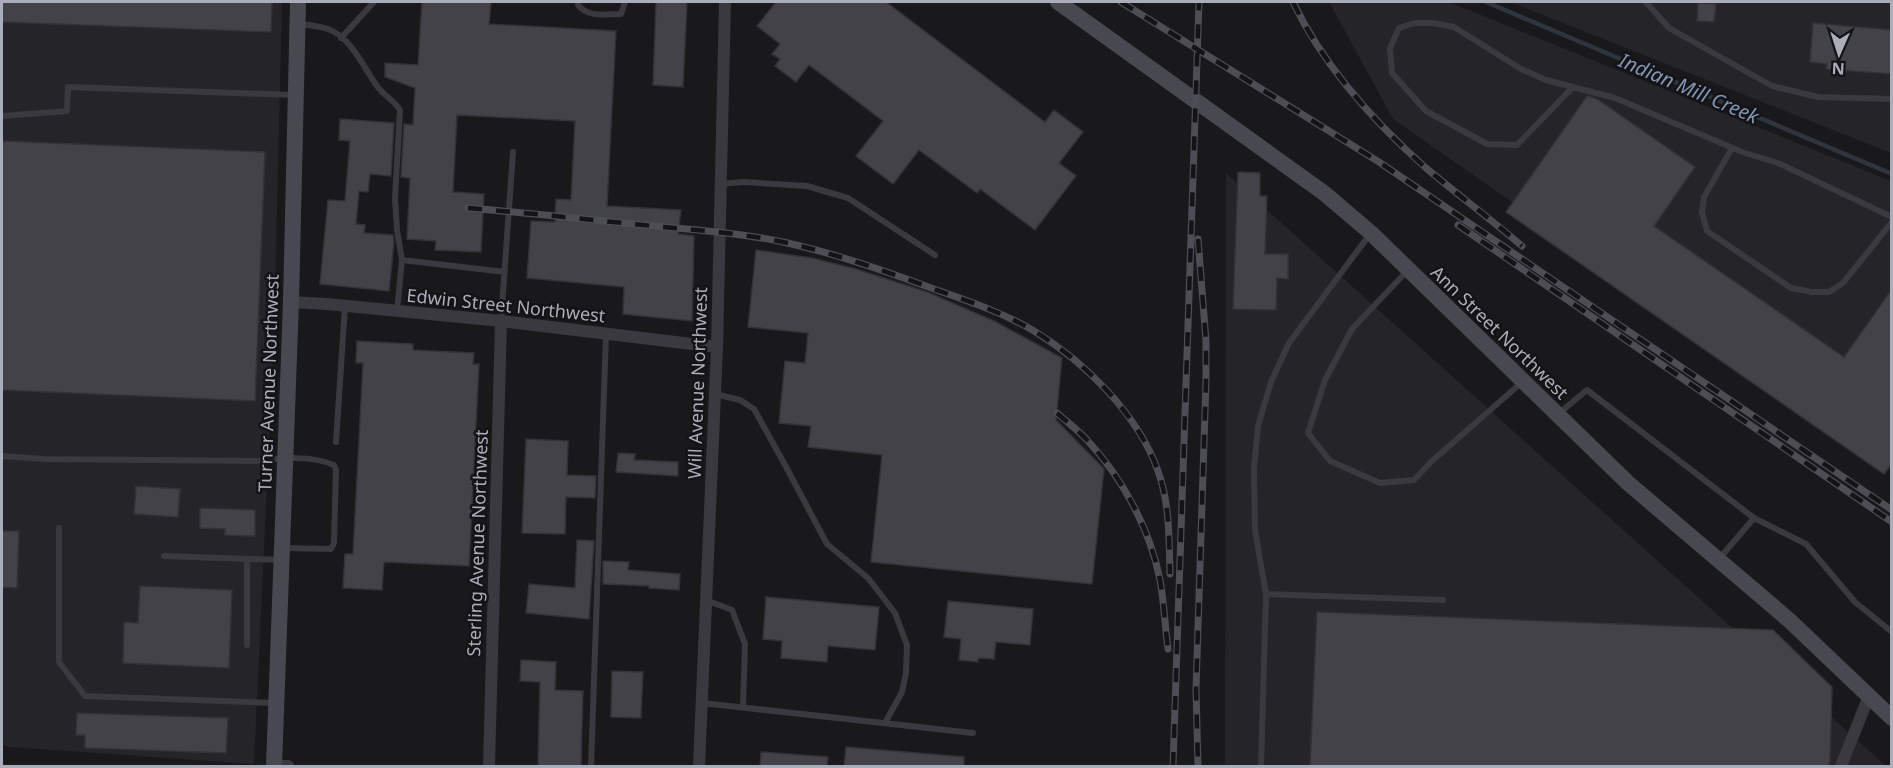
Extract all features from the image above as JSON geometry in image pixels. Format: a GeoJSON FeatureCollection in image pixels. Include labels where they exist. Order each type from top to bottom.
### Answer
{"type":"FeatureCollection","features":[{"type":"Feature","properties":{"kind":"main road","name":"Turner Avenue Northwest"},"geometry":{"type":"LineString","coordinates":[[279,766],[276,703],[291,302],[298,2]]}},
{"type":"Feature","properties":{"kind":"main road","name":"Ann Street Northwest"},"geometry":{"type":"LineString","coordinates":[[1059,2],[1324,193],[1371,233],[1628,483],[1789,620],[1892,718]]}},
{"type":"Feature","properties":{"kind":"street","name":"Will Avenue Northwest"},"geometry":{"type":"LineString","coordinates":[[699,766],[717,347],[725,2]]}},
{"type":"Feature","properties":{"kind":"street","name":"Edwin Street Northwest"},"geometry":{"type":"LineString","coordinates":[[291,302],[501,321],[717,347]]}},
{"type":"Feature","properties":{"kind":"street","name":"Sterling Avenue Northwest"},"geometry":{"type":"LineString","coordinates":[[489,766],[501,321]]}},
{"type":"Feature","properties":{"kind":"street"},"geometry":{"type":"LineString","coordinates":[[1841,766],[1869,696]]}},
{"type":"Feature","properties":{"kind":"lane"},"geometry":{"type":"LineString","coordinates":[[341,38],[374,2]]}},
{"type":"Feature","properties":{"kind":"lane"},"geometry":{"type":"LineString","coordinates":[[578,2],[582,10],[589,14],[621,14],[625,2]]}},
{"type":"Feature","properties":{"kind":"lane"},"geometry":{"type":"LineString","coordinates":[[1646,2],[1670,28],[1772,86],[1818,97],[1892,99]]}},
{"type":"Feature","properties":{"kind":"lane"},"geometry":{"type":"LineString","coordinates":[[1573,87],[1517,145],[1487,144],[1426,111],[1392,73],[1390,48],[1399,28],[1415,23],[1433,22],[1454,27],[1521,69],[1546,80],[1616,98],[1732,148],[1778,163],[1892,217]]}},
{"type":"Feature","properties":{"kind":"lane"},"geometry":{"type":"LineString","coordinates":[[297,23],[328,29],[341,38],[350,46],[380,90],[394,101],[400,110],[395,198],[402,261],[397,311]]}},
{"type":"Feature","properties":{"kind":"lane"},"geometry":{"type":"LineString","coordinates":[[2,116],[67,111],[68,87],[296,95]]}},
{"type":"Feature","properties":{"kind":"lane"},"geometry":{"type":"LineString","coordinates":[[1732,148],[1704,197],[1702,212],[1707,231],[1791,288],[1829,292],[1843,283],[1892,222]]}},
{"type":"Feature","properties":{"kind":"lane"},"geometry":{"type":"LineString","coordinates":[[501,321],[513,152]]}},
{"type":"Feature","properties":{"kind":"lane"},"geometry":{"type":"LineString","coordinates":[[721,184],[743,182],[807,186],[848,198],[935,255]]}},
{"type":"Feature","properties":{"kind":"lane"},"geometry":{"type":"LineString","coordinates":[[1261,766],[1266,594],[1255,530],[1254,469],[1258,426],[1270,382],[1289,343],[1371,233]]}},
{"type":"Feature","properties":{"kind":"lane"},"geometry":{"type":"LineString","coordinates":[[402,261],[504,272]]}},
{"type":"Feature","properties":{"kind":"lane"},"geometry":{"type":"LineString","coordinates":[[1409,270],[1352,329],[1325,380],[1308,433],[1330,461],[1380,483],[1414,480],[1432,461],[1523,381]]}},
{"type":"Feature","properties":{"kind":"lane"},"geometry":{"type":"LineString","coordinates":[[336,442],[345,306]]}},
{"type":"Feature","properties":{"kind":"lane"},"geometry":{"type":"LineString","coordinates":[[591,766],[606,334]]}},
{"type":"Feature","properties":{"kind":"lane"},"geometry":{"type":"LineString","coordinates":[[1557,415],[1587,390],[1754,518],[1806,544],[1855,602],[1892,632]]}},
{"type":"Feature","properties":{"kind":"lane"},"geometry":{"type":"LineString","coordinates":[[715,394],[740,400],[754,410],[827,544],[868,578],[895,613],[907,645],[906,673],[902,692],[885,723]]}},
{"type":"Feature","properties":{"kind":"lane"},"geometry":{"type":"LineString","coordinates":[[2,456],[44,459],[257,460],[285,458],[326,461],[334,465],[336,470],[334,543],[331,549],[247,559],[164,556]]}},
{"type":"Feature","properties":{"kind":"lane"},"geometry":{"type":"LineString","coordinates":[[1719,559],[1754,518]]}},
{"type":"Feature","properties":{"kind":"lane"},"geometry":{"type":"LineString","coordinates":[[58,528],[59,662],[85,696],[276,703]]}},
{"type":"Feature","properties":{"kind":"lane"},"geometry":{"type":"LineString","coordinates":[[247,559],[247,645]]}},
{"type":"Feature","properties":{"kind":"lane"},"geometry":{"type":"LineString","coordinates":[[1266,594],[1443,600]]}},
{"type":"Feature","properties":{"kind":"lane"},"geometry":{"type":"LineString","coordinates":[[706,600],[732,610],[745,644],[743,707]]}},
{"type":"Feature","properties":{"kind":"lane"},"geometry":{"type":"LineString","coordinates":[[702,703],[973,733]]}},
{"type":"Feature","properties":{"kind":"shaded area"},"geometry":{"type":"Polygon","coordinates":[[[2,2],[282,2],[274,333],[254,764],[2,745],[2,2]]]}},
{"type":"Feature","properties":{"kind":"shaded area"},"geometry":{"type":"Polygon","coordinates":[[[1329,2],[1449,2],[1891,181],[1891,466],[1393,119],[1329,2]]]}},
{"type":"Feature","properties":{"kind":"shaded area"},"geometry":{"type":"Polygon","coordinates":[[[1510,2],[1891,2],[1891,153],[1510,2]]]}},
{"type":"Feature","properties":{"kind":"shaded area"},"geometry":{"type":"Polygon","coordinates":[[[1226,173],[1886,766],[1225,766],[1226,173]]]}},
{"type":"Feature","properties":{"kind":"building"},"geometry":{"type":"Polygon","coordinates":[[[2,2],[272,2],[271,32],[2,22],[2,2]]]}},
{"type":"Feature","properties":{"kind":"building"},"geometry":{"type":"Polygon","coordinates":[[[422,2],[491,2],[489,24],[616,31],[607,206],[681,210],[678,234],[694,236],[692,321],[623,314],[624,287],[527,278],[531,221],[555,222],[556,199],[571,200],[575,121],[457,115],[453,192],[484,194],[481,252],[435,250],[436,241],[407,239],[410,178],[401,177],[404,124],[413,125],[415,88],[385,77],[385,63],[418,65],[422,2]]]}},
{"type":"Feature","properties":{"kind":"building"},"geometry":{"type":"Polygon","coordinates":[[[656,2],[687,2],[683,87],[653,85],[656,2]]]}},
{"type":"Feature","properties":{"kind":"building"},"geometry":{"type":"Polygon","coordinates":[[[776,2],[886,2],[1045,122],[1054,110],[1083,132],[1059,163],[1076,176],[1035,230],[980,189],[977,193],[919,150],[893,184],[856,156],[883,121],[809,65],[796,82],[775,66],[780,59],[772,54],[780,44],[757,26],[776,2]]]}},
{"type":"Feature","properties":{"kind":"building"},"geometry":{"type":"Polygon","coordinates":[[[1698,3],[1716,4],[1714,22],[1697,21],[1698,3]]]}},
{"type":"Feature","properties":{"kind":"building"},"geometry":{"type":"Polygon","coordinates":[[[1813,23],[1892,30],[1892,74],[1826,69],[1827,64],[1810,62],[1813,23]]]}},
{"type":"Feature","properties":{"kind":"building"},"geometry":{"type":"Polygon","coordinates":[[[1587,96],[1597,99],[1695,167],[1654,226],[1844,357],[1892,289],[1892,463],[1884,474],[1506,212],[1587,96]]]}},
{"type":"Feature","properties":{"kind":"building"},"geometry":{"type":"Polygon","coordinates":[[[340,119],[394,123],[391,176],[370,174],[368,192],[359,191],[356,224],[365,225],[364,233],[393,235],[389,291],[320,284],[328,200],[345,201],[350,141],[339,140],[340,119]]]}},
{"type":"Feature","properties":{"kind":"building"},"geometry":{"type":"Polygon","coordinates":[[[2,141],[265,152],[255,401],[2,390],[2,141]]]}},
{"type":"Feature","properties":{"kind":"building"},"geometry":{"type":"Polygon","coordinates":[[[1238,172],[1260,173],[1260,196],[1267,196],[1265,254],[1288,254],[1288,279],[1277,278],[1276,310],[1233,309],[1238,172]]]}},
{"type":"Feature","properties":{"kind":"building"},"geometry":{"type":"Polygon","coordinates":[[[756,250],[812,258],[856,269],[927,292],[994,321],[1062,358],[1056,420],[1104,469],[1092,584],[871,562],[882,455],[808,447],[811,426],[779,423],[785,361],[805,363],[808,333],[748,327],[756,250]]]}},
{"type":"Feature","properties":{"kind":"building"},"geometry":{"type":"Polygon","coordinates":[[[357,341],[413,344],[413,350],[474,353],[473,364],[479,364],[469,566],[384,562],[382,590],[343,588],[345,554],[353,554],[363,363],[356,363],[357,341]]]}},
{"type":"Feature","properties":{"kind":"building"},"geometry":{"type":"Polygon","coordinates":[[[526,439],[568,441],[567,475],[596,476],[595,498],[566,497],[565,534],[522,533],[526,439]]]}},
{"type":"Feature","properties":{"kind":"building"},"geometry":{"type":"Polygon","coordinates":[[[618,453],[635,454],[634,460],[678,462],[678,476],[616,472],[618,453]]]}},
{"type":"Feature","properties":{"kind":"building"},"geometry":{"type":"Polygon","coordinates":[[[136,486],[180,489],[178,517],[134,514],[136,486]]]}},
{"type":"Feature","properties":{"kind":"building"},"geometry":{"type":"Polygon","coordinates":[[[200,508],[255,510],[255,536],[225,535],[225,529],[200,528],[200,508]]]}},
{"type":"Feature","properties":{"kind":"building"},"geometry":{"type":"Polygon","coordinates":[[[2,531],[19,531],[17,588],[2,587],[2,531]]]}},
{"type":"Feature","properties":{"kind":"building"},"geometry":{"type":"Polygon","coordinates":[[[577,540],[594,541],[589,619],[526,613],[529,584],[575,588],[577,540]]]}},
{"type":"Feature","properties":{"kind":"building"},"geometry":{"type":"Polygon","coordinates":[[[603,561],[629,562],[628,570],[680,574],[679,590],[603,584],[603,561]]]}},
{"type":"Feature","properties":{"kind":"building"},"geometry":{"type":"Polygon","coordinates":[[[140,586],[232,590],[229,668],[123,663],[124,622],[138,623],[140,586]]]}},
{"type":"Feature","properties":{"kind":"building"},"geometry":{"type":"Polygon","coordinates":[[[766,597],[879,607],[875,650],[828,646],[827,662],[781,658],[782,641],[763,639],[766,597]]]}},
{"type":"Feature","properties":{"kind":"building"},"geometry":{"type":"Polygon","coordinates":[[[948,601],[1033,609],[1030,645],[996,642],[994,659],[978,658],[978,662],[959,660],[961,639],[944,637],[948,601]]]}},
{"type":"Feature","properties":{"kind":"building"},"geometry":{"type":"Polygon","coordinates":[[[1317,612],[1773,630],[1832,687],[1830,761],[1828,766],[1310,766],[1317,612]]]}},
{"type":"Feature","properties":{"kind":"building"},"geometry":{"type":"Polygon","coordinates":[[[521,660],[556,662],[555,690],[583,691],[581,766],[538,766],[540,682],[520,681],[521,660]]]}},
{"type":"Feature","properties":{"kind":"building"},"geometry":{"type":"Polygon","coordinates":[[[612,671],[643,672],[641,718],[611,717],[612,671]]]}},
{"type":"Feature","properties":{"kind":"building"},"geometry":{"type":"Polygon","coordinates":[[[77,713],[228,718],[226,753],[85,748],[85,735],[76,735],[77,713]]]}},
{"type":"Feature","properties":{"kind":"building"},"geometry":{"type":"Polygon","coordinates":[[[846,747],[964,757],[964,766],[844,766],[846,747]]]}},
{"type":"Feature","properties":{"kind":"building"},"geometry":{"type":"Polygon","coordinates":[[[761,752],[828,757],[827,766],[760,766],[761,752]]]}},
{"type":"Feature","properties":{"kind":"waterway","name":"Indian Mill Creek"},"geometry":{"type":"LineString","coordinates":[[1486,2],[1892,174]]}},
{"type":"Feature","properties":{"kind":"railway"},"geometry":{"type":"LineString","coordinates":[[1121,2],[1379,162],[1892,510]]}},
{"type":"Feature","properties":{"kind":"railway"},"geometry":{"type":"LineString","coordinates":[[1173,766],[1199,2]]}},
{"type":"Feature","properties":{"kind":"railway"},"geometry":{"type":"LineString","coordinates":[[1293,2],[1319,48],[1369,112],[1426,168],[1522,246]]}},
{"type":"Feature","properties":{"kind":"railway"},"geometry":{"type":"LineString","coordinates":[[468,208],[718,232],[783,242],[878,269],[973,303],[1034,331],[1072,358],[1108,391],[1137,429],[1149,450],[1165,496],[1170,574]]}},
{"type":"Feature","properties":{"kind":"railway"},"geometry":{"type":"LineString","coordinates":[[1458,225],[1892,522]]}},
{"type":"Feature","properties":{"kind":"railway"},"geometry":{"type":"LineString","coordinates":[[1198,239],[1206,341],[1196,689],[1198,766]]}},
{"type":"Feature","properties":{"kind":"railway"},"geometry":{"type":"LineString","coordinates":[[1057,413],[1101,456],[1124,488],[1142,524],[1160,580],[1168,649]]}}]}
